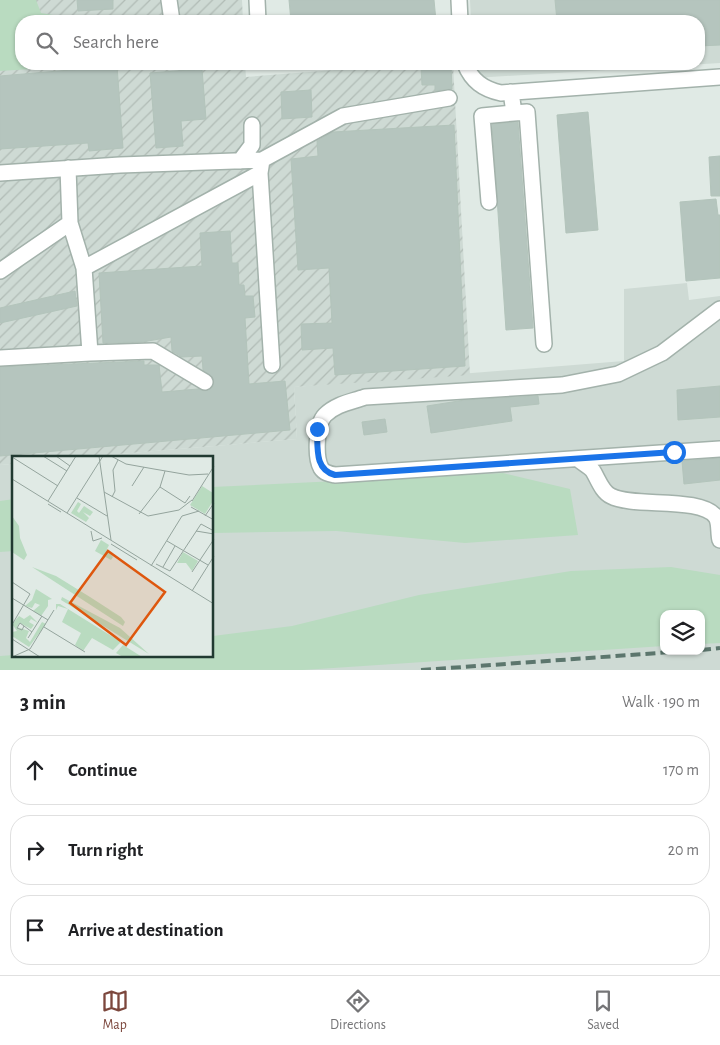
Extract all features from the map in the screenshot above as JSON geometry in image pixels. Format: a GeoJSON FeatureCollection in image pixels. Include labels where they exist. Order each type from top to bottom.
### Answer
{"type":"FeatureCollection","features":[{"type":"Feature","properties":{"kind":"lane"},"geometry":{"type":"LineString","coordinates":[[170,0],[171,15]]}},
{"type":"Feature","properties":{"kind":"lane"},"geometry":{"type":"LineString","coordinates":[[257,0],[258,15]]}},
{"type":"Feature","properties":{"kind":"lane"},"geometry":{"type":"LineString","coordinates":[[459,0],[460,15]]}},
{"type":"Feature","properties":{"kind":"lane"},"geometry":{"type":"LineString","coordinates":[[468,70],[474,80],[482,87],[501,93],[720,77]]}},
{"type":"Feature","properties":{"kind":"lane"},"geometry":{"type":"LineString","coordinates":[[511,92],[514,113]]}},
{"type":"Feature","properties":{"kind":"lane"},"geometry":{"type":"LineString","coordinates":[[84,268],[261,167],[343,116],[449,98]]}},
{"type":"Feature","properties":{"kind":"lane"},"geometry":{"type":"LineString","coordinates":[[489,202],[482,116],[527,112],[544,344]]}},
{"type":"Feature","properties":{"kind":"lane"},"geometry":{"type":"LineString","coordinates":[[240,161],[252,145],[252,125]]}},
{"type":"Feature","properties":{"kind":"lane"},"geometry":{"type":"LineString","coordinates":[[0,174],[68,168],[240,161],[261,167]]}},
{"type":"Feature","properties":{"kind":"lane"},"geometry":{"type":"LineString","coordinates":[[261,167],[272,366]]}},
{"type":"Feature","properties":{"kind":"lane"},"geometry":{"type":"LineString","coordinates":[[68,168],[70,223],[84,268],[90,352]]}},
{"type":"Feature","properties":{"kind":"lane"},"geometry":{"type":"LineString","coordinates":[[0,271],[70,223]]}},
{"type":"Feature","properties":{"kind":"lane"},"geometry":{"type":"LineString","coordinates":[[720,309],[662,353],[618,374],[562,385],[365,397],[338,405],[324,416],[317,429],[320,466],[325,472],[335,475],[720,449]]}},
{"type":"Feature","properties":{"kind":"lane"},"geometry":{"type":"LineString","coordinates":[[0,358],[90,352],[153,351],[205,382]]}},
{"type":"Feature","properties":{"kind":"lane"},"geometry":{"type":"LineString","coordinates":[[578,459],[592,470],[609,496],[629,502],[654,502],[690,506],[711,513],[718,517],[720,540]]}},
{"type":"Feature","properties":{"kind":"shaded area"},"geometry":{"type":"Polygon","coordinates":[[[0,0],[242,0],[243,15],[15,15],[15,70],[245,70],[246,77],[335,70],[453,70],[470,375],[294,387],[297,439],[95,456],[12,456],[12,464],[0,465],[0,0]]]}},
{"type":"Feature","properties":{"kind":"shaded area"},"geometry":{"type":"Polygon","coordinates":[[[470,0],[720,0],[720,63],[705,64],[705,15],[471,15],[470,0]]]}},
{"type":"Feature","properties":{"kind":"shaded area"},"geometry":{"type":"Polygon","coordinates":[[[473,70],[605,70],[474,78],[473,70]]]}},
{"type":"Feature","properties":{"kind":"shaded area"},"geometry":{"type":"Polygon","coordinates":[[[687,283],[689,300],[720,296],[720,670],[0,670],[0,465],[12,464],[12,658],[214,658],[214,456],[95,456],[297,439],[294,387],[624,361],[624,289],[687,283]]]}},
{"type":"Feature","properties":{"kind":"green space"},"geometry":{"type":"Polygon","coordinates":[[[0,0],[36,0],[41,13],[53,15],[15,15],[16,70],[0,71],[0,0]]]}},
{"type":"Feature","properties":{"kind":"green space"},"geometry":{"type":"Polygon","coordinates":[[[503,473],[570,489],[578,535],[465,543],[336,531],[214,533],[214,487],[503,473]]]}},
{"type":"Feature","properties":{"kind":"green space"},"geometry":{"type":"Polygon","coordinates":[[[12,499],[12,551],[0,552],[0,501],[12,499]]]}},
{"type":"Feature","properties":{"kind":"green space"},"geometry":{"type":"Polygon","coordinates":[[[671,567],[720,575],[720,643],[705,644],[705,610],[660,610],[660,646],[303,670],[0,670],[0,656],[12,655],[12,658],[214,658],[214,636],[292,626],[419,595],[571,571],[671,567]]]}},
{"type":"Feature","properties":{"kind":"building"},"geometry":{"type":"Polygon","coordinates":[[[77,0],[113,0],[113,9],[78,11],[77,0]]]}},
{"type":"Feature","properties":{"kind":"building"},"geometry":{"type":"Polygon","coordinates":[[[289,0],[434,0],[435,15],[290,15],[289,0]]]}},
{"type":"Feature","properties":{"kind":"building"},"geometry":{"type":"Polygon","coordinates":[[[555,0],[720,0],[720,45],[705,46],[705,15],[556,15],[555,0]]]}},
{"type":"Feature","properties":{"kind":"building"},"geometry":{"type":"Polygon","coordinates":[[[70,70],[117,70],[123,148],[89,151],[88,143],[0,149],[0,76],[70,70]]]}},
{"type":"Feature","properties":{"kind":"building"},"geometry":{"type":"Polygon","coordinates":[[[202,70],[206,119],[181,121],[183,146],[156,148],[150,73],[202,70]]]}},
{"type":"Feature","properties":{"kind":"building"},"geometry":{"type":"Polygon","coordinates":[[[421,70],[451,70],[452,89],[435,91],[435,85],[422,85],[421,70]]]}},
{"type":"Feature","properties":{"kind":"building"},"geometry":{"type":"Polygon","coordinates":[[[311,90],[312,117],[282,119],[281,92],[311,90]]]}},
{"type":"Feature","properties":{"kind":"building"},"geometry":{"type":"Polygon","coordinates":[[[588,112],[598,230],[566,233],[557,115],[588,112]]]}},
{"type":"Feature","properties":{"kind":"building"},"geometry":{"type":"Polygon","coordinates":[[[518,122],[533,328],[506,330],[492,124],[518,122]]]}},
{"type":"Feature","properties":{"kind":"building"},"geometry":{"type":"Polygon","coordinates":[[[454,125],[465,366],[335,375],[333,348],[302,350],[301,324],[332,323],[329,268],[298,270],[291,159],[318,156],[317,141],[333,132],[454,125]]]}},
{"type":"Feature","properties":{"kind":"building"},"geometry":{"type":"Polygon","coordinates":[[[720,156],[720,196],[711,196],[709,157],[720,156]]]}},
{"type":"Feature","properties":{"kind":"building"},"geometry":{"type":"Polygon","coordinates":[[[716,199],[718,215],[720,215],[720,278],[686,281],[680,202],[716,199]]]}},
{"type":"Feature","properties":{"kind":"building"},"geometry":{"type":"Polygon","coordinates":[[[230,231],[232,263],[238,263],[239,285],[244,285],[245,296],[253,296],[255,317],[245,318],[249,384],[285,381],[290,430],[0,456],[0,367],[144,361],[144,365],[159,365],[162,392],[198,389],[205,391],[213,387],[213,378],[203,370],[202,356],[182,357],[172,351],[171,337],[142,342],[103,343],[99,273],[202,266],[200,233],[230,231]]]}},
{"type":"Feature","properties":{"kind":"building"},"geometry":{"type":"Polygon","coordinates":[[[75,291],[77,306],[0,323],[0,308],[75,291]]]}},
{"type":"Feature","properties":{"kind":"building"},"geometry":{"type":"Polygon","coordinates":[[[720,386],[720,417],[678,420],[677,390],[720,386]]]}},
{"type":"Feature","properties":{"kind":"building"},"geometry":{"type":"Polygon","coordinates":[[[538,396],[539,404],[510,407],[512,421],[431,433],[427,406],[465,400],[538,396]]]}},
{"type":"Feature","properties":{"kind":"building"},"geometry":{"type":"Polygon","coordinates":[[[385,419],[387,432],[364,435],[362,422],[385,419]]]}},
{"type":"Feature","properties":{"kind":"building"},"geometry":{"type":"Polygon","coordinates":[[[720,458],[720,480],[684,484],[682,461],[720,458]]]}},
{"type":"Feature","properties":{"kind":"railway"},"geometry":{"type":"LineString","coordinates":[[705,650],[720,648]]}},
{"type":"Feature","properties":{"kind":"railway"},"geometry":{"type":"LineString","coordinates":[[421,670],[660,653]]}},
{"type":"Feature","properties":{"kind":"route"},"geometry":{"type":"LineString","coordinates":[[317,429],[320,466],[325,472],[335,475],[674,452]]}}]}
